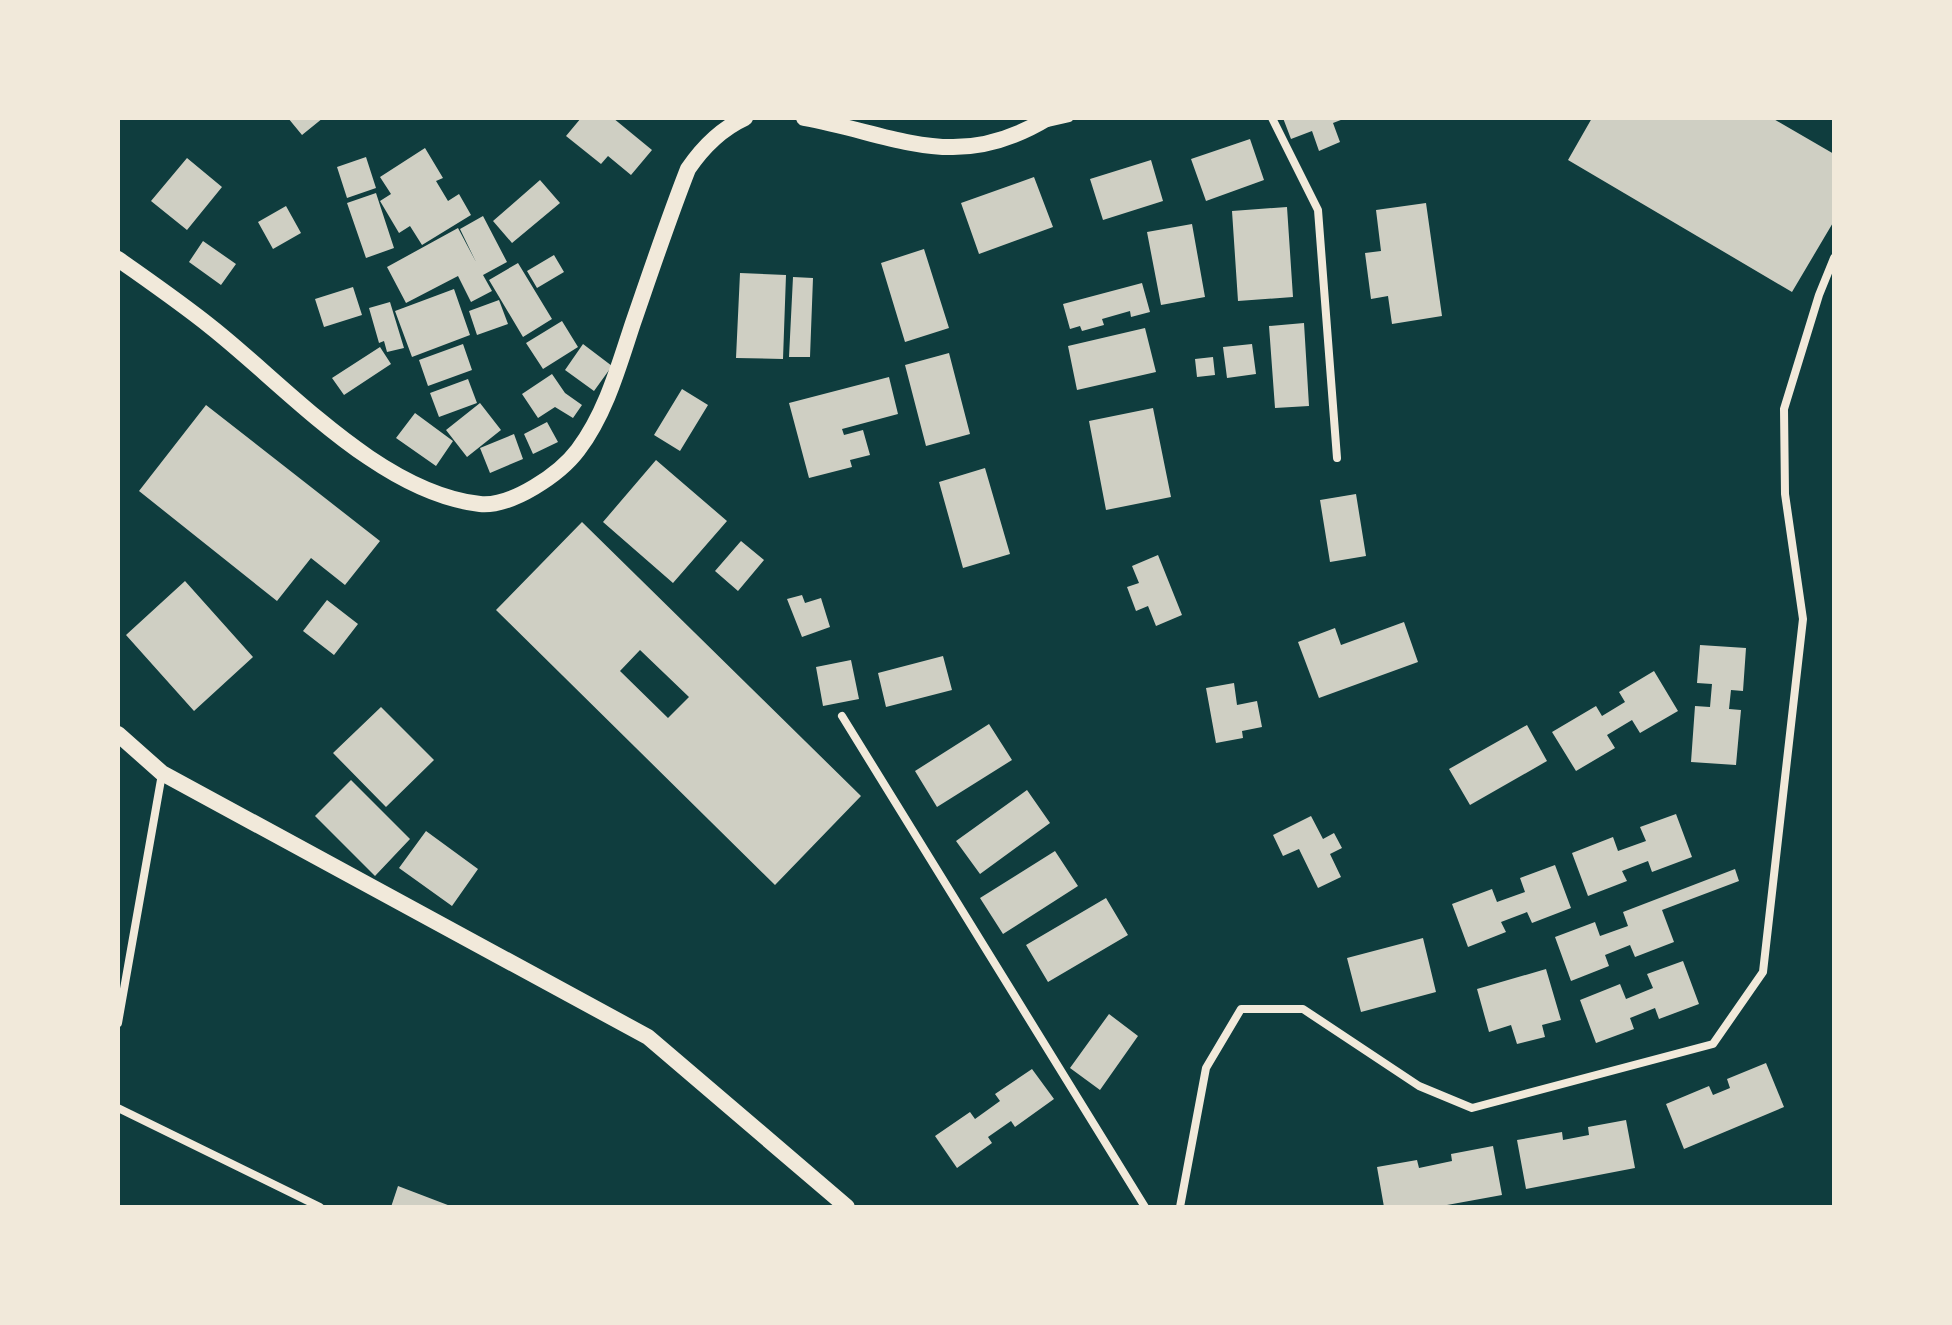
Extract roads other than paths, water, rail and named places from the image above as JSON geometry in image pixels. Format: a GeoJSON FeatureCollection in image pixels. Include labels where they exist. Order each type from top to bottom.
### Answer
{"type":"FeatureCollection","features":[{"type":"Feature","properties":{"kind":"main road"},"geometry":{"type":"LineString","coordinates":[[118,259],[210,326],[351,444],[411,483],[450,498],[484,504],[517,497],[547,479],[577,451],[600,412],[688,169],[701,150],[730,125],[745,118]]}},
{"type":"Feature","properties":{"kind":"main road"},"geometry":{"type":"LineString","coordinates":[[804,118],[942,149],[986,145],[1042,122]]}},
{"type":"Feature","properties":{"kind":"main road"},"geometry":{"type":"LineString","coordinates":[[118,734],[162,773],[648,1037],[847,1207]]}},
{"type":"Feature","properties":{"kind":"street"},"geometry":{"type":"LineString","coordinates":[[1042,122],[1069,118]]}},
{"type":"Feature","properties":{"kind":"street"},"geometry":{"type":"LineString","coordinates":[[1272,118],[1318,210],[1337,458]]}},
{"type":"Feature","properties":{"kind":"street"},"geometry":{"type":"LineString","coordinates":[[1180,1207],[1206,1068],[1241,1009],[1303,1009],[1419,1086],[1472,1108],[1713,1044],[1763,972],[1803,619],[1785,494],[1784,409],[1819,295],[1834,258]]}},
{"type":"Feature","properties":{"kind":"street"},"geometry":{"type":"LineString","coordinates":[[842,716],[1145,1207]]}},
{"type":"Feature","properties":{"kind":"street"},"geometry":{"type":"LineString","coordinates":[[118,1023],[162,773]]}},
{"type":"Feature","properties":{"kind":"street"},"geometry":{"type":"LineString","coordinates":[[118,1108],[320,1207]]}}]}
